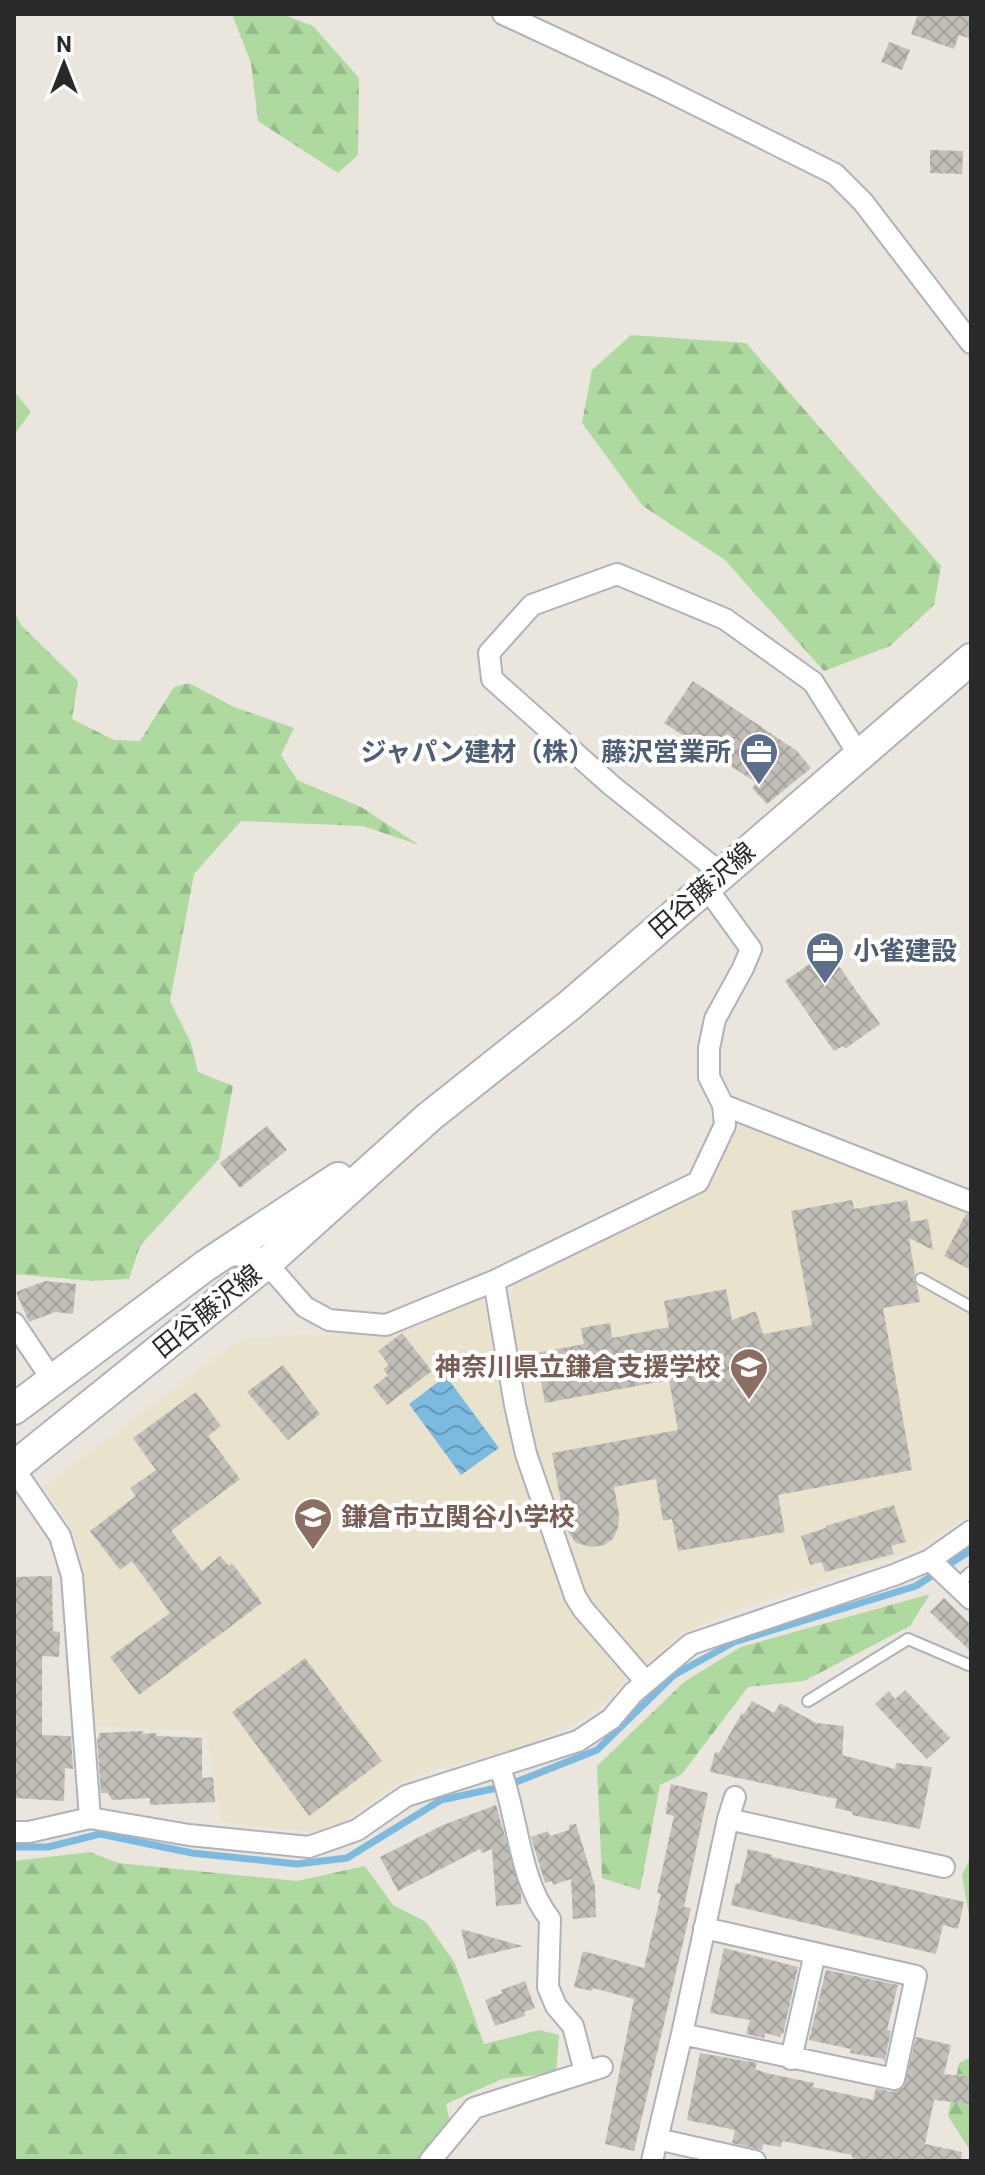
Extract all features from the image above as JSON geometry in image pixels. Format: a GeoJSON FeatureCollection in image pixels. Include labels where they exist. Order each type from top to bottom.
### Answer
{"type":"FeatureCollection","features":[{"type":"Feature","properties":{"kind":"main road","name":"田谷藤沢線"},"geometry":{"type":"LineString","coordinates":[[14,1468],[267,1263],[429,1117],[570,1005],[971,659]]}},
{"type":"Feature","properties":{"kind":"main road","name":"田谷藤沢線"},"geometry":{"type":"LineString","coordinates":[[14,1409],[222,1256],[429,1117]]}},
{"type":"Feature","properties":{"kind":"street"},"geometry":{"type":"LineString","coordinates":[[503,14],[687,100],[835,174],[863,202],[971,343]]}},
{"type":"Feature","properties":{"kind":"street"},"geometry":{"type":"LineString","coordinates":[[222,1256],[262,1258],[305,1307],[329,1320],[386,1325],[494,1281],[698,1182],[725,1125],[723,1105],[709,1077],[709,1048],[715,1019],[751,949],[714,880],[492,679],[489,653],[532,605],[617,574],[725,619],[813,682],[859,755]]}},
{"type":"Feature","properties":{"kind":"street"},"geometry":{"type":"LineString","coordinates":[[723,1105],[971,1202]]}},
{"type":"Feature","properties":{"kind":"street"},"geometry":{"type":"LineString","coordinates":[[494,1281],[526,1454],[575,1596],[646,1682]]}},
{"type":"Feature","properties":{"kind":"street"},"geometry":{"type":"LineString","coordinates":[[17,1333],[53,1381]]}},
{"type":"Feature","properties":{"kind":"street"},"geometry":{"type":"LineString","coordinates":[[14,1468],[60,1536],[72,1576],[90,1818]]}},
{"type":"Feature","properties":{"kind":"street"},"geometry":{"type":"LineString","coordinates":[[14,1832],[29,1832],[90,1818],[189,1835],[309,1847],[357,1830],[406,1796],[500,1769],[578,1741],[611,1719],[646,1682],[691,1644],[894,1575],[930,1560],[971,1531]]}},
{"type":"Feature","properties":{"kind":"street"},"geometry":{"type":"LineString","coordinates":[[930,1560],[966,1585]]}},
{"type":"Feature","properties":{"kind":"street"},"geometry":{"type":"LineString","coordinates":[[430,2161],[474,2108],[593,2069],[573,2026],[556,2006],[548,1987],[550,1919],[543,1911],[530,1880],[500,1769]]}},
{"type":"Feature","properties":{"kind":"street"},"geometry":{"type":"LineString","coordinates":[[652,2161],[735,1797]]}},
{"type":"Feature","properties":{"kind":"street"},"geometry":{"type":"LineString","coordinates":[[728,1819],[944,1867]]}},
{"type":"Feature","properties":{"kind":"street"},"geometry":{"type":"LineString","coordinates":[[682,2034],[894,2079],[916,1976],[704,1928]]}},
{"type":"Feature","properties":{"kind":"street"},"geometry":{"type":"LineString","coordinates":[[791,2059],[815,1953]]}},
{"type":"Feature","properties":{"kind":"street"},"geometry":{"type":"LineString","coordinates":[[657,2139],[755,2161]]}},
{"type":"Feature","properties":{"kind":"lane"},"geometry":{"type":"LineString","coordinates":[[921,1279],[971,1307]]}},
{"type":"Feature","properties":{"kind":"lane"},"geometry":{"type":"LineString","coordinates":[[808,1701],[908,1639],[971,1666]]}},
{"type":"Feature","properties":{"kind":"shaded area","name":"神奈川県立鎌倉支援学校"},"geometry":{"type":"Polygon","coordinates":[[[743,1122],[964,1212],[966,1209],[971,1211],[971,1515],[908,1552],[729,1613],[679,1635],[644,1666],[585,1597],[547,1490],[511,1323],[510,1296],[516,1279],[708,1177],[735,1129],[743,1122]]]}},
{"type":"Feature","properties":{"kind":"shaded area","name":"鎌倉市立関谷小学校"},"geometry":{"type":"Polygon","coordinates":[[[483,1297],[512,1451],[566,1605],[627,1679],[602,1706],[572,1725],[525,1746],[433,1770],[397,1784],[336,1828],[316,1833],[221,1822],[206,1732],[93,1726],[84,1571],[73,1531],[44,1487],[232,1345],[249,1338],[394,1330],[483,1297]]]}},
{"type":"Feature","properties":{"kind":"green space"},"geometry":{"type":"Polygon","coordinates":[[[232,14],[282,14],[313,26],[359,78],[358,155],[338,173],[258,121],[251,63],[232,14]]]}},
{"type":"Feature","properties":{"kind":"green space"},"geometry":{"type":"Polygon","coordinates":[[[631,335],[746,343],[941,566],[934,605],[890,646],[824,671],[725,560],[643,506],[582,423],[592,370],[631,335]]]}},
{"type":"Feature","properties":{"kind":"green space"},"geometry":{"type":"Polygon","coordinates":[[[14,391],[31,412],[14,435],[14,391]]]}},
{"type":"Feature","properties":{"kind":"green space"},"geometry":{"type":"Polygon","coordinates":[[[14,611],[21,625],[78,681],[72,719],[114,740],[140,741],[174,687],[189,683],[234,707],[294,728],[281,755],[297,780],[361,807],[419,845],[363,826],[241,821],[194,874],[170,1001],[191,1043],[198,1072],[233,1086],[219,1159],[140,1246],[129,1279],[92,1281],[14,1274],[14,611]]]}},
{"type":"Feature","properties":{"kind":"green space"},"geometry":{"type":"Polygon","coordinates":[[[930,1594],[910,1626],[804,1681],[748,1687],[681,1775],[660,1785],[640,1890],[602,1878],[597,1766],[684,1682],[741,1647],[930,1594]]]}},
{"type":"Feature","properties":{"kind":"green space"},"geometry":{"type":"Polygon","coordinates":[[[90,1852],[118,1863],[297,1881],[365,1866],[393,1905],[426,1922],[455,1963],[484,2044],[539,2030],[559,2035],[556,2073],[502,2079],[446,2104],[454,2140],[445,2161],[14,2161],[14,1861],[90,1852]]]}},
{"type":"Feature","properties":{"kind":"green space"},"geometry":{"type":"Polygon","coordinates":[[[971,1857],[971,1928],[962,1875],[971,1857]]]}},
{"type":"Feature","properties":{"kind":"green space"},"geometry":{"type":"Polygon","coordinates":[[[971,2057],[971,2152],[948,2116],[959,2063],[971,2057]]]}},
{"type":"Feature","properties":{"kind":"water"},"geometry":{"type":"Polygon","coordinates":[[[446,1376],[499,1448],[461,1475],[409,1404],[446,1376]]]}},
{"type":"Feature","properties":{"kind":"building"},"geometry":{"type":"Polygon","coordinates":[[[918,14],[971,14],[971,39],[959,35],[954,49],[911,34],[918,14]]]}},
{"type":"Feature","properties":{"kind":"building"},"geometry":{"type":"Polygon","coordinates":[[[889,42],[910,50],[902,70],[881,62],[889,42]]]}},
{"type":"Feature","properties":{"kind":"building"},"geometry":{"type":"Polygon","coordinates":[[[930,150],[963,151],[962,174],[930,173],[930,150]]]}},
{"type":"Feature","properties":{"kind":"building"},"geometry":{"type":"Polygon","coordinates":[[[693,681],[797,751],[811,768],[767,804],[752,788],[757,783],[664,723],[693,681]]]}},
{"type":"Feature","properties":{"kind":"building"},"geometry":{"type":"Polygon","coordinates":[[[828,951],[880,1024],[845,1049],[843,1046],[834,1051],[785,981],[828,951]]]}},
{"type":"Feature","properties":{"kind":"building"},"geometry":{"type":"Polygon","coordinates":[[[267,1126],[287,1150],[240,1188],[220,1163],[267,1126]]]}},
{"type":"Feature","properties":{"kind":"building"},"geometry":{"type":"Polygon","coordinates":[[[852,1200],[854,1209],[907,1200],[911,1222],[928,1219],[933,1250],[909,1238],[915,1274],[913,1280],[920,1302],[883,1308],[912,1470],[778,1495],[785,1532],[678,1551],[672,1519],[663,1521],[656,1479],[614,1487],[619,1514],[613,1539],[604,1545],[592,1547],[576,1543],[566,1529],[552,1453],[678,1430],[669,1380],[545,1403],[536,1353],[584,1344],[581,1328],[610,1323],[612,1338],[669,1327],[664,1301],[726,1289],[732,1320],[756,1311],[763,1334],[812,1325],[791,1211],[852,1200]]]}},
{"type":"Feature","properties":{"kind":"building"},"geometry":{"type":"Polygon","coordinates":[[[966,1214],[971,1215],[971,1270],[944,1256],[966,1214]]]}},
{"type":"Feature","properties":{"kind":"building"},"geometry":{"type":"Polygon","coordinates":[[[45,1281],[76,1284],[73,1314],[55,1312],[29,1322],[16,1292],[45,1281]]]}},
{"type":"Feature","properties":{"kind":"building"},"geometry":{"type":"Polygon","coordinates":[[[402,1333],[432,1371],[387,1405],[373,1387],[388,1375],[383,1369],[389,1365],[378,1351],[402,1333]]]}},
{"type":"Feature","properties":{"kind":"building"},"geometry":{"type":"Polygon","coordinates":[[[283,1365],[320,1414],[288,1440],[247,1392],[283,1365]]]}},
{"type":"Feature","properties":{"kind":"building"},"geometry":{"type":"Polygon","coordinates":[[[196,1392],[221,1426],[208,1436],[240,1479],[171,1531],[202,1571],[220,1556],[229,1566],[232,1563],[262,1603],[139,1695],[110,1657],[170,1613],[132,1561],[120,1570],[90,1531],[136,1496],[130,1488],[156,1470],[133,1438],[196,1392]]]}},
{"type":"Feature","properties":{"kind":"building"},"geometry":{"type":"Polygon","coordinates":[[[894,1505],[906,1542],[891,1546],[894,1554],[825,1572],[822,1562],[810,1565],[801,1536],[894,1505]]]}},
{"type":"Feature","properties":{"kind":"building"},"geometry":{"type":"Polygon","coordinates":[[[52,1576],[53,1631],[60,1632],[59,1657],[42,1656],[42,1735],[71,1736],[73,1769],[65,1768],[64,1801],[14,1798],[14,1577],[52,1576]]]}},
{"type":"Feature","properties":{"kind":"building"},"geometry":{"type":"Polygon","coordinates":[[[944,1598],[971,1625],[971,1652],[930,1612],[944,1598]]]}},
{"type":"Feature","properties":{"kind":"building"},"geometry":{"type":"Polygon","coordinates":[[[305,1658],[382,1761],[309,1816],[232,1712],[305,1658]]]}},
{"type":"Feature","properties":{"kind":"building"},"geometry":{"type":"Polygon","coordinates":[[[905,1690],[950,1738],[927,1759],[875,1704],[889,1691],[895,1699],[905,1690]]]}},
{"type":"Feature","properties":{"kind":"building"},"geometry":{"type":"Polygon","coordinates":[[[752,1701],[774,1713],[780,1703],[816,1723],[844,1726],[842,1755],[895,1769],[896,1763],[932,1767],[920,1829],[852,1815],[853,1812],[835,1808],[837,1799],[710,1772],[715,1752],[719,1753],[752,1701]]]}},
{"type":"Feature","properties":{"kind":"building"},"geometry":{"type":"Polygon","coordinates":[[[143,1731],[143,1734],[156,1733],[157,1736],[202,1738],[202,1778],[213,1777],[215,1802],[150,1805],[150,1798],[112,1800],[108,1793],[101,1793],[99,1733],[143,1731]]]}},
{"type":"Feature","properties":{"kind":"building"},"geometry":{"type":"Polygon","coordinates":[[[671,1784],[708,1793],[684,1907],[691,1908],[634,2151],[605,2144],[634,1999],[593,1988],[592,1991],[574,1987],[583,1951],[644,1968],[674,1816],[666,1814],[671,1784]]]}},
{"type":"Feature","properties":{"kind":"building"},"geometry":{"type":"Polygon","coordinates":[[[496,1805],[521,1893],[521,1904],[496,1906],[492,1849],[482,1853],[480,1849],[398,1891],[380,1857],[443,1825],[496,1805]]]}},
{"type":"Feature","properties":{"kind":"building"},"geometry":{"type":"Polygon","coordinates":[[[576,1824],[595,1886],[596,1917],[573,1919],[571,1879],[553,1885],[552,1881],[545,1883],[531,1837],[548,1831],[550,1836],[569,1830],[569,1825],[576,1824]]]}},
{"type":"Feature","properties":{"kind":"building"},"geometry":{"type":"Polygon","coordinates":[[[748,1849],[964,1902],[958,1929],[943,1925],[936,1954],[731,1905],[736,1883],[740,1884],[748,1849]]]}},
{"type":"Feature","properties":{"kind":"building"},"geometry":{"type":"Polygon","coordinates":[[[461,1929],[523,1946],[468,1959],[461,1929]]]}},
{"type":"Feature","properties":{"kind":"building"},"geometry":{"type":"Polygon","coordinates":[[[724,1948],[798,1967],[780,2037],[765,2033],[764,2038],[746,2034],[750,2020],[710,2013],[724,1948]]]}},
{"type":"Feature","properties":{"kind":"building"},"geometry":{"type":"Polygon","coordinates":[[[826,1970],[898,1985],[887,2030],[891,2031],[884,2064],[884,2059],[850,2053],[851,2049],[809,2040],[826,1970]]]}},
{"type":"Feature","properties":{"kind":"building"},"geometry":{"type":"Polygon","coordinates":[[[525,1981],[535,2008],[524,2012],[525,2016],[495,2026],[485,2000],[525,1981]]]}},
{"type":"Feature","properties":{"kind":"building"},"geometry":{"type":"Polygon","coordinates":[[[916,2037],[951,2045],[944,2074],[971,2077],[971,2104],[934,2100],[925,2144],[962,2152],[961,2161],[863,2161],[852,2158],[852,2155],[782,2141],[781,2147],[763,2144],[762,2150],[732,2143],[735,2130],[687,2120],[700,2053],[757,2063],[755,2069],[766,2073],[873,2100],[876,2088],[892,2092],[904,2087],[916,2037]]]}},
{"type":"Feature","properties":{"kind":"waterway"},"geometry":{"type":"LineString","coordinates":[[14,1847],[48,1847],[100,1834],[192,1853],[297,1864],[347,1858],[441,1800],[506,1786],[597,1750],[674,1675],[734,1642],[916,1586],[971,1550]]}},
{"type":"Feature","properties":{"kind":"place","name":"ジャパン建材（株） 藤沢営業所"},"geometry":{"type":"Point","coordinates":[759,786]}},
{"type":"Feature","properties":{"kind":"place","name":"小雀建設"},"geometry":{"type":"Point","coordinates":[825,985]}},
{"type":"Feature","properties":{"kind":"place","name":"神奈川県立鎌倉支援学校"},"geometry":{"type":"Point","coordinates":[749,1401]}},
{"type":"Feature","properties":{"kind":"place","name":"鎌倉市立関谷小学校"},"geometry":{"type":"Point","coordinates":[313,1551]}}]}
